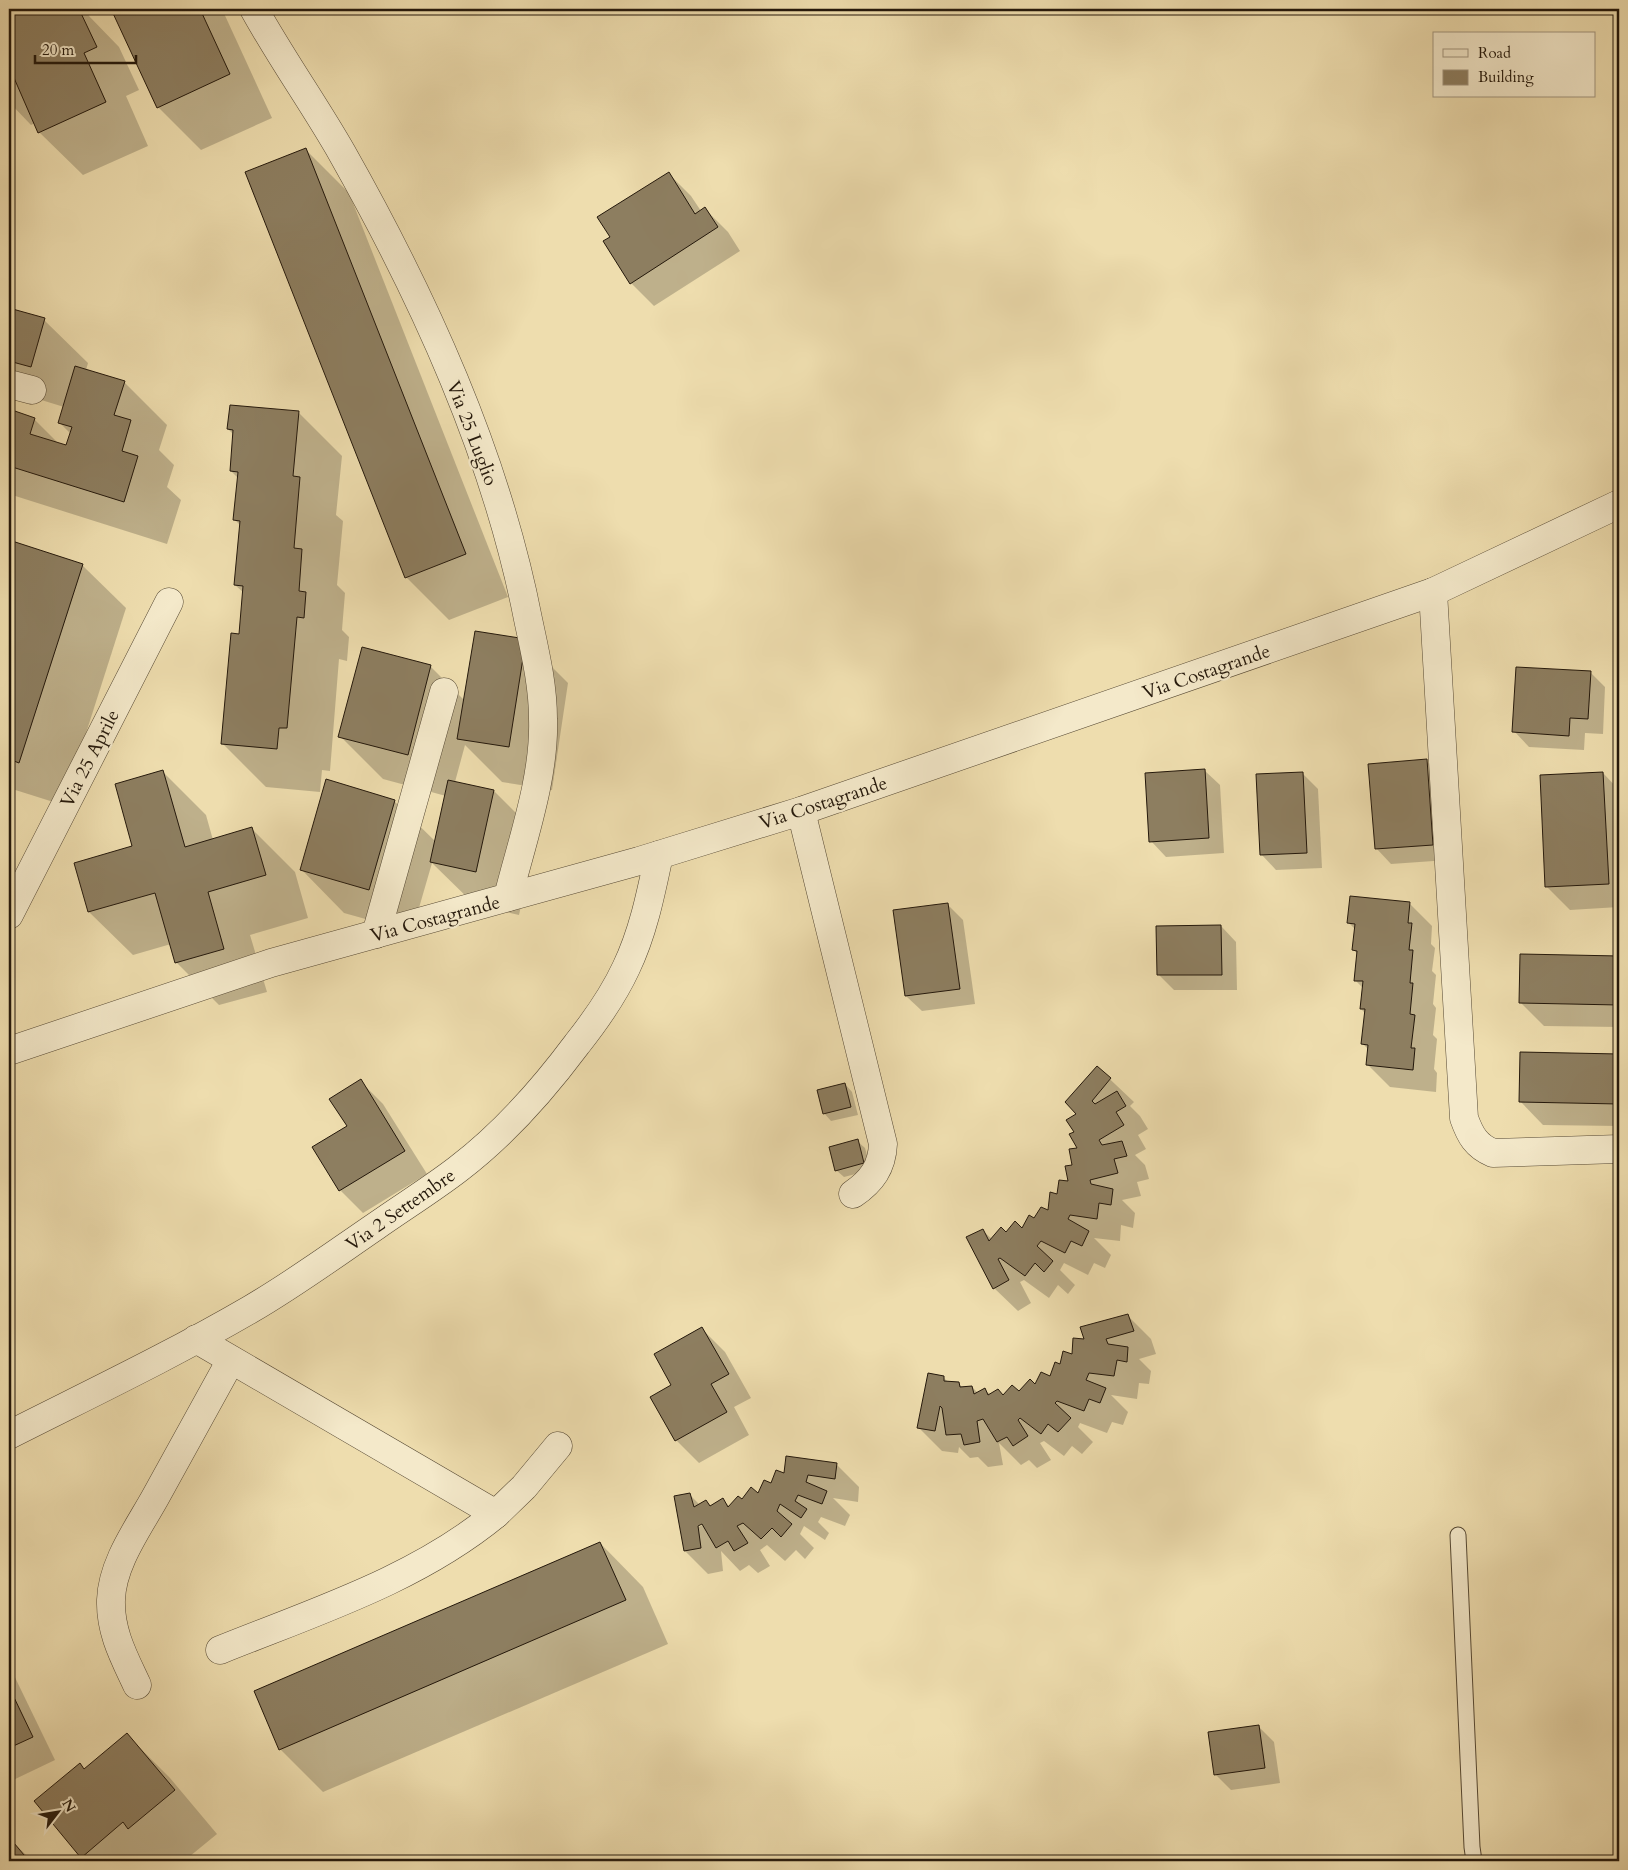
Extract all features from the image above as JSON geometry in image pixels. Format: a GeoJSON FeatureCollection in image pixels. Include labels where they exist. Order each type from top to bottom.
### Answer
{"type":"FeatureCollection","features":[{"type":"Feature","properties":{"kind":"street","name":"Via 25 Luglio"},"geometry":{"type":"LineString","coordinates":[[254,9],[343,154],[404,272],[437,341],[465,408],[505,523],[525,604],[540,685],[544,719],[539,772],[508,898]]}},
{"type":"Feature","properties":{"kind":"street","name":"Via Costagrande"},"geometry":{"type":"LineString","coordinates":[[9,1051],[271,963],[659,855],[801,811],[1433,592],[1619,504]]}},
{"type":"Feature","properties":{"kind":"street"},"geometry":{"type":"LineString","coordinates":[[1532,544],[1619,525]]}},
{"type":"Feature","properties":{"kind":"street"},"geometry":{"type":"LineString","coordinates":[[1433,592],[1462,1098],[1466,1124],[1474,1140],[1482,1148],[1493,1153],[1619,1149]]}},
{"type":"Feature","properties":{"kind":"street","name":"Via 25 Aprile"},"geometry":{"type":"LineString","coordinates":[[9,915],[168,602]]}},
{"type":"Feature","properties":{"kind":"street"},"geometry":{"type":"LineString","coordinates":[[376,934],[444,692]]}},
{"type":"Feature","properties":{"kind":"street"},"geometry":{"type":"LineString","coordinates":[[801,811],[883,1144],[881,1163],[876,1174],[853,1194]]}},
{"type":"Feature","properties":{"kind":"street","name":"Via 2 Settembre"},"geometry":{"type":"LineString","coordinates":[[9,1435],[252,1309],[439,1183],[477,1154],[511,1123],[568,1056],[601,1012],[617,986],[631,958],[641,930],[659,855]]}},
{"type":"Feature","properties":{"kind":"street"},"geometry":{"type":"LineString","coordinates":[[196,1339],[496,1514]]}},
{"type":"Feature","properties":{"kind":"street"},"geometry":{"type":"LineString","coordinates":[[137,1685],[113,1630],[111,1598],[115,1580],[129,1547],[232,1360]]}},
{"type":"Feature","properties":{"kind":"street"},"geometry":{"type":"LineString","coordinates":[[220,1650],[337,1603],[400,1575],[459,1542],[496,1514],[524,1486],[558,1446]]}},
{"type":"Feature","properties":{"kind":"lane"},"geometry":{"type":"LineString","coordinates":[[1458,1535],[1474,1861]]}},
{"type":"Feature","properties":{"kind":"building"},"geometry":{"type":"Polygon","coordinates":[[[9,9],[79,9],[97,47],[84,53],[106,102],[38,133],[11,71],[9,72],[9,9]]]}},
{"type":"Feature","properties":{"kind":"building"},"geometry":{"type":"Polygon","coordinates":[[[111,9],[200,9],[230,74],[157,108],[111,9]]]}},
{"type":"Feature","properties":{"kind":"building"},"geometry":{"type":"Polygon","coordinates":[[[306,148],[466,554],[405,578],[245,172],[306,148]]]}},
{"type":"Feature","properties":{"kind":"building"},"geometry":{"type":"Polygon","coordinates":[[[669,172],[695,214],[705,207],[718,227],[630,284],[603,241],[610,237],[597,217],[669,172]]]}},
{"type":"Feature","properties":{"kind":"building"},"geometry":{"type":"Polygon","coordinates":[[[9,308],[45,318],[31,367],[9,361],[9,308]]]}},
{"type":"Feature","properties":{"kind":"building"},"geometry":{"type":"Polygon","coordinates":[[[75,366],[125,381],[114,415],[131,420],[122,451],[138,456],[124,502],[9,466],[9,409],[35,418],[30,434],[66,445],[72,427],[58,423],[75,366]]]}},
{"type":"Feature","properties":{"kind":"building"},"geometry":{"type":"Polygon","coordinates":[[[230,405],[299,411],[293,476],[300,477],[294,548],[302,549],[299,591],[306,592],[304,618],[297,617],[287,728],[279,728],[277,749],[221,744],[231,633],[239,634],[243,586],[234,585],[240,521],[233,520],[238,472],[230,471],[233,430],[227,429],[230,405]]]}},
{"type":"Feature","properties":{"kind":"building"},"geometry":{"type":"Polygon","coordinates":[[[9,540],[83,564],[19,763],[9,759],[9,540]]]}},
{"type":"Feature","properties":{"kind":"building"},"geometry":{"type":"Polygon","coordinates":[[[475,631],[526,639],[509,747],[457,739],[475,631]]]}},
{"type":"Feature","properties":{"kind":"building"},"geometry":{"type":"Polygon","coordinates":[[[362,647],[431,665],[408,755],[338,737],[362,647]]]}},
{"type":"Feature","properties":{"kind":"building"},"geometry":{"type":"Polygon","coordinates":[[[1516,667],[1591,671],[1588,719],[1570,718],[1569,736],[1512,732],[1516,667]]]}},
{"type":"Feature","properties":{"kind":"building"},"geometry":{"type":"Polygon","coordinates":[[[1427,759],[1433,845],[1375,849],[1368,764],[1427,759]]]}},
{"type":"Feature","properties":{"kind":"building"},"geometry":{"type":"Polygon","coordinates":[[[1205,769],[1209,838],[1149,842],[1145,773],[1205,769]]]}},
{"type":"Feature","properties":{"kind":"building"},"geometry":{"type":"Polygon","coordinates":[[[163,770],[185,847],[252,827],[266,875],[208,892],[224,949],[175,963],[155,893],[88,912],[74,863],[132,846],[115,784],[163,770]]]}},
{"type":"Feature","properties":{"kind":"building"},"geometry":{"type":"Polygon","coordinates":[[[1303,772],[1307,853],[1260,855],[1256,774],[1303,772]]]}},
{"type":"Feature","properties":{"kind":"building"},"geometry":{"type":"Polygon","coordinates":[[[1603,772],[1609,884],[1545,887],[1540,775],[1603,772]]]}},
{"type":"Feature","properties":{"kind":"building"},"geometry":{"type":"Polygon","coordinates":[[[326,779],[395,800],[369,890],[300,870],[326,779]]]}},
{"type":"Feature","properties":{"kind":"building"},"geometry":{"type":"Polygon","coordinates":[[[448,780],[494,790],[476,872],[430,862],[448,780]]]}},
{"type":"Feature","properties":{"kind":"building"},"geometry":{"type":"Polygon","coordinates":[[[1350,896],[1410,902],[1408,923],[1412,923],[1409,950],[1413,950],[1410,983],[1413,983],[1410,1014],[1415,1015],[1411,1048],[1415,1048],[1413,1070],[1366,1065],[1368,1045],[1361,1044],[1365,1009],[1360,1009],[1363,981],[1354,981],[1357,951],[1352,950],[1355,924],[1347,923],[1350,896]]]}},
{"type":"Feature","properties":{"kind":"building"},"geometry":{"type":"Polygon","coordinates":[[[948,903],[960,989],[905,996],[893,910],[948,903]]]}},
{"type":"Feature","properties":{"kind":"building"},"geometry":{"type":"Polygon","coordinates":[[[1221,925],[1222,975],[1157,975],[1156,926],[1221,925]]]}},
{"type":"Feature","properties":{"kind":"building"},"geometry":{"type":"Polygon","coordinates":[[[1520,954],[1619,956],[1619,1005],[1519,1003],[1520,954]]]}},
{"type":"Feature","properties":{"kind":"building"},"geometry":{"type":"Polygon","coordinates":[[[1520,1052],[1619,1054],[1619,1104],[1519,1102],[1520,1052]]]}},
{"type":"Feature","properties":{"kind":"building"},"geometry":{"type":"Polygon","coordinates":[[[1097,1066],[1111,1078],[1092,1101],[1095,1104],[1117,1091],[1126,1106],[1116,1112],[1124,1125],[1099,1140],[1102,1145],[1122,1141],[1127,1156],[1114,1159],[1118,1173],[1090,1180],[1091,1184],[1113,1189],[1111,1205],[1099,1203],[1097,1219],[1070,1215],[1068,1219],[1089,1231],[1082,1246],[1071,1241],[1065,1253],[1041,1241],[1037,1246],[1053,1261],[1044,1272],[1035,1263],[1025,1276],[1000,1258],[998,1259],[1009,1280],[993,1289],[966,1237],[983,1229],[989,1241],[1001,1227],[1006,1232],[1015,1221],[1022,1228],[1029,1215],[1034,1218],[1041,1207],[1048,1210],[1050,1192],[1057,1194],[1059,1180],[1068,1181],[1065,1166],[1072,1165],[1069,1149],[1077,1148],[1069,1134],[1074,1132],[1066,1120],[1076,1114],[1065,1102],[1097,1066]]]}},
{"type":"Feature","properties":{"kind":"building"},"geometry":{"type":"Polygon","coordinates":[[[361,1079],[405,1151],[339,1191],[312,1147],[347,1126],[329,1099],[361,1079]]]}},
{"type":"Feature","properties":{"kind":"building"},"geometry":{"type":"Polygon","coordinates":[[[845,1083],[851,1107],[823,1114],[817,1090],[845,1083]]]}},
{"type":"Feature","properties":{"kind":"building"},"geometry":{"type":"Polygon","coordinates":[[[858,1139],[864,1163],[835,1171],[829,1147],[858,1139]]]}},
{"type":"Feature","properties":{"kind":"building"},"geometry":{"type":"Polygon","coordinates":[[[1128,1314],[1134,1331],[1106,1339],[1108,1344],[1128,1347],[1127,1362],[1117,1360],[1114,1376],[1089,1373],[1086,1380],[1106,1388],[1100,1403],[1089,1399],[1084,1411],[1057,1401],[1055,1403],[1071,1418],[1058,1432],[1048,1424],[1041,1434],[1020,1418],[1018,1420],[1028,1436],[1013,1446],[1007,1437],[997,1442],[983,1419],[977,1421],[980,1442],[964,1445],[961,1434],[946,1435],[942,1408],[940,1406],[935,1431],[917,1428],[928,1373],[944,1376],[944,1381],[959,1382],[960,1387],[972,1386],[974,1394],[985,1388],[988,1395],[998,1389],[1003,1395],[1012,1385],[1019,1391],[1030,1379],[1035,1384],[1041,1372],[1050,1376],[1055,1362],[1060,1364],[1063,1351],[1072,1354],[1073,1338],[1084,1339],[1080,1327],[1128,1314]]]}},
{"type":"Feature","properties":{"kind":"building"},"geometry":{"type":"Polygon","coordinates":[[[702,1327],[729,1374],[711,1384],[727,1412],[675,1441],[650,1397],[671,1385],[654,1354],[702,1327]]]}},
{"type":"Feature","properties":{"kind":"building"},"geometry":{"type":"Polygon","coordinates":[[[786,1456],[837,1463],[835,1479],[808,1475],[806,1482],[827,1491],[822,1504],[798,1495],[795,1501],[807,1509],[801,1518],[780,1504],[777,1511],[792,1524],[781,1537],[772,1528],[761,1539],[743,1523],[737,1526],[748,1543],[734,1551],[728,1541],[716,1548],[702,1524],[698,1526],[701,1548],[684,1551],[674,1496],[690,1493],[694,1507],[706,1500],[710,1506],[723,1498],[728,1507],[738,1496],[742,1499],[751,1487],[758,1493],[764,1480],[771,1483],[776,1470],[784,1473],[786,1456]]]}},
{"type":"Feature","properties":{"kind":"building"},"geometry":{"type":"Polygon","coordinates":[[[600,1542],[626,1600],[279,1750],[254,1691],[600,1542]]]}},
{"type":"Feature","properties":{"kind":"building"},"geometry":{"type":"Polygon","coordinates":[[[9,1687],[33,1737],[9,1748],[9,1687]]]}},
{"type":"Feature","properties":{"kind":"building"},"geometry":{"type":"Polygon","coordinates":[[[1259,1725],[1265,1768],[1214,1775],[1208,1732],[1259,1725]]]}},
{"type":"Feature","properties":{"kind":"building"},"geometry":{"type":"Polygon","coordinates":[[[127,1733],[175,1790],[128,1829],[123,1822],[81,1858],[34,1801],[80,1763],[84,1769],[127,1733]]]}},
{"type":"Feature","properties":{"kind":"building"},"geometry":{"type":"Polygon","coordinates":[[[9,1837],[29,1861],[9,1861],[9,1837]]]}}]}
